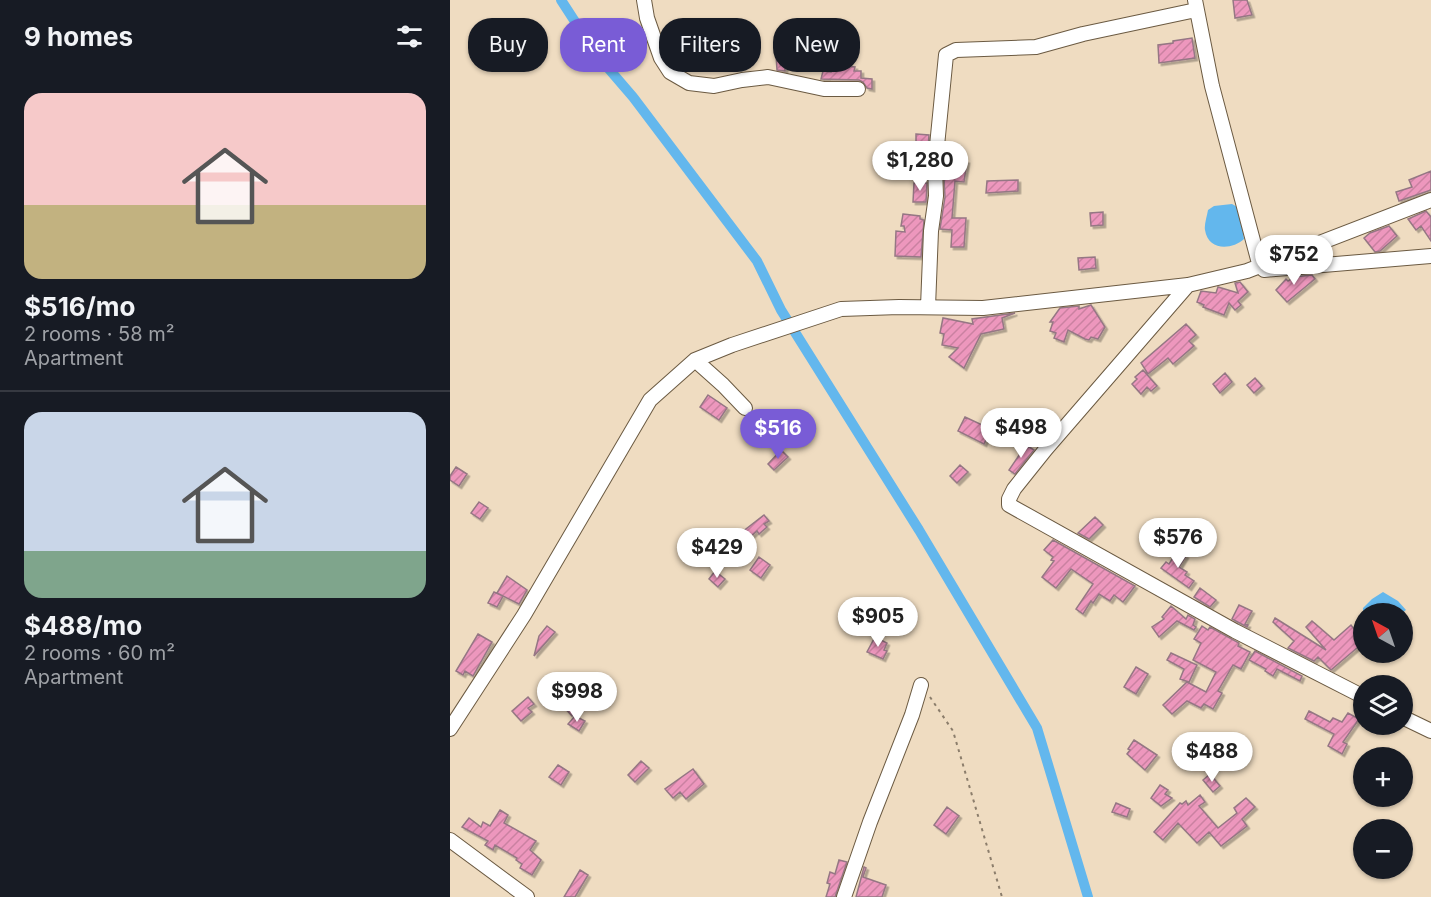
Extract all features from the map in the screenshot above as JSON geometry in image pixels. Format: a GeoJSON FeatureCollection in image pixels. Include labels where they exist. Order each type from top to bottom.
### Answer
{"type":"FeatureCollection","features":[{"type":"Feature","properties":{"kind":"street"},"geometry":{"type":"LineString","coordinates":[[644,0],[647,18],[661,58],[670,72],[689,83],[714,86],[768,77],[824,89],[858,89]]}},
{"type":"Feature","properties":{"kind":"street"},"geometry":{"type":"LineString","coordinates":[[928,307],[931,231],[936,196],[935,166],[945,54],[956,50],[1036,47],[1196,5],[1253,269]]}},
{"type":"Feature","properties":{"kind":"street"},"geometry":{"type":"LineString","coordinates":[[450,729],[524,615],[650,400],[695,360],[732,345],[841,309],[983,308],[1188,285],[1253,269],[1431,200]]}},
{"type":"Feature","properties":{"kind":"street"},"geometry":{"type":"LineString","coordinates":[[1253,269],[1431,256]]}},
{"type":"Feature","properties":{"kind":"street"},"geometry":{"type":"LineString","coordinates":[[1188,285],[1046,449],[1014,489],[1009,499],[1009,506],[1235,631],[1353,691]]}},
{"type":"Feature","properties":{"kind":"street"},"geometry":{"type":"LineString","coordinates":[[695,360],[745,408]]}},
{"type":"Feature","properties":{"kind":"street"},"geometry":{"type":"LineString","coordinates":[[844,897],[921,685]]}},
{"type":"Feature","properties":{"kind":"street"},"geometry":{"type":"LineString","coordinates":[[1413,722],[1431,731]]}},
{"type":"Feature","properties":{"kind":"street"},"geometry":{"type":"LineString","coordinates":[[450,840],[527,897]]}},
{"type":"Feature","properties":{"kind":"path"},"geometry":{"type":"LineString","coordinates":[[921,685],[953,731],[1002,897]]}},
{"type":"Feature","properties":{"kind":"water"},"geometry":{"type":"Polygon","coordinates":[[[1232,204],[1239,208],[1244,239],[1227,247],[1215,245],[1207,237],[1205,230],[1208,210],[1214,206],[1232,204]]]}},
{"type":"Feature","properties":{"kind":"water"},"geometry":{"type":"Polygon","coordinates":[[[1383,592],[1400,603],[1368,603],[1383,592]]]}},
{"type":"Feature","properties":{"kind":"building"},"geometry":{"type":"Polygon","coordinates":[[[1233,0],[1247,0],[1252,15],[1235,18],[1233,0]]]}},
{"type":"Feature","properties":{"kind":"building"},"geometry":{"type":"Polygon","coordinates":[[[1192,38],[1195,58],[1159,63],[1158,45],[1192,38]]]}},
{"type":"Feature","properties":{"kind":"building"},"geometry":{"type":"Polygon","coordinates":[[[861,71],[861,78],[872,79],[872,89],[867,88],[859,80],[821,79],[823,72],[861,71]]]}},
{"type":"Feature","properties":{"kind":"building"},"geometry":{"type":"Polygon","coordinates":[[[916,134],[929,135],[928,148],[916,148],[916,134]]]}},
{"type":"Feature","properties":{"kind":"building"},"geometry":{"type":"Polygon","coordinates":[[[958,160],[967,161],[964,182],[955,181],[952,218],[966,218],[964,247],[951,247],[952,230],[940,229],[945,197],[944,178],[955,178],[958,160]]]}},
{"type":"Feature","properties":{"kind":"building"},"geometry":{"type":"Polygon","coordinates":[[[1431,171],[1431,190],[1399,201],[1396,192],[1412,187],[1409,180],[1431,171]]]}},
{"type":"Feature","properties":{"kind":"building"},"geometry":{"type":"Polygon","coordinates":[[[1018,180],[1018,191],[986,193],[987,181],[1018,180]]]}},
{"type":"Feature","properties":{"kind":"building"},"geometry":{"type":"Polygon","coordinates":[[[914,183],[927,183],[926,202],[913,202],[914,183]]]}},
{"type":"Feature","properties":{"kind":"building"},"geometry":{"type":"Polygon","coordinates":[[[1426,211],[1431,217],[1431,241],[1421,226],[1416,230],[1408,219],[1426,211]]]}},
{"type":"Feature","properties":{"kind":"building"},"geometry":{"type":"Polygon","coordinates":[[[1103,212],[1103,225],[1091,226],[1090,213],[1103,212]]]}},
{"type":"Feature","properties":{"kind":"building"},"geometry":{"type":"Polygon","coordinates":[[[903,214],[920,216],[920,219],[924,220],[921,257],[895,256],[896,231],[905,232],[904,226],[901,226],[903,214]]]}},
{"type":"Feature","properties":{"kind":"building"},"geometry":{"type":"Polygon","coordinates":[[[1389,226],[1397,236],[1380,251],[1375,252],[1364,238],[1370,233],[1389,226]]]}},
{"type":"Feature","properties":{"kind":"building"},"geometry":{"type":"Polygon","coordinates":[[[1095,257],[1096,268],[1079,270],[1078,258],[1095,257]]]}},
{"type":"Feature","properties":{"kind":"building"},"geometry":{"type":"Polygon","coordinates":[[[1312,275],[1315,279],[1287,302],[1276,290],[1286,279],[1288,281],[1294,277],[1312,275]]]}},
{"type":"Feature","properties":{"kind":"building"},"geometry":{"type":"Polygon","coordinates":[[[1240,282],[1248,292],[1238,301],[1241,305],[1235,310],[1229,303],[1224,315],[1203,307],[1204,305],[1197,302],[1201,291],[1216,293],[1218,287],[1238,293],[1235,283],[1240,282]]]}},
{"type":"Feature","properties":{"kind":"building"},"geometry":{"type":"Polygon","coordinates":[[[1091,305],[1105,327],[1098,339],[1091,337],[1089,340],[1085,339],[1068,330],[1064,342],[1054,338],[1056,333],[1050,331],[1053,322],[1050,322],[1060,308],[1079,306],[1079,309],[1091,305]]]}},
{"type":"Feature","properties":{"kind":"building"},"geometry":{"type":"Polygon","coordinates":[[[1015,313],[1002,318],[1004,329],[981,334],[964,368],[949,357],[958,348],[942,345],[944,334],[940,333],[943,318],[973,324],[972,319],[1015,313]]]}},
{"type":"Feature","properties":{"kind":"building"},"geometry":{"type":"Polygon","coordinates":[[[1186,324],[1196,335],[1189,341],[1194,346],[1173,364],[1168,358],[1148,374],[1141,363],[1186,324]]]}},
{"type":"Feature","properties":{"kind":"building"},"geometry":{"type":"Polygon","coordinates":[[[1143,370],[1157,386],[1151,391],[1147,387],[1141,394],[1132,384],[1137,379],[1135,377],[1143,370]]]}},
{"type":"Feature","properties":{"kind":"building"},"geometry":{"type":"Polygon","coordinates":[[[1225,373],[1232,382],[1220,393],[1213,384],[1225,373]]]}},
{"type":"Feature","properties":{"kind":"building"},"geometry":{"type":"Polygon","coordinates":[[[1255,378],[1262,386],[1254,393],[1247,385],[1255,378]]]}},
{"type":"Feature","properties":{"kind":"building"},"geometry":{"type":"Polygon","coordinates":[[[708,395],[727,408],[719,420],[700,407],[708,395]]]}},
{"type":"Feature","properties":{"kind":"building"},"geometry":{"type":"Polygon","coordinates":[[[965,417],[991,429],[984,444],[958,431],[965,417]]]}},
{"type":"Feature","properties":{"kind":"building"},"geometry":{"type":"Polygon","coordinates":[[[1026,445],[1034,450],[1015,474],[1009,470],[1026,445]]]}},
{"type":"Feature","properties":{"kind":"building"},"geometry":{"type":"Polygon","coordinates":[[[781,450],[788,457],[774,470],[768,464],[781,450]]]}},
{"type":"Feature","properties":{"kind":"building"},"geometry":{"type":"Polygon","coordinates":[[[960,465],[968,472],[957,483],[950,476],[960,465]]]}},
{"type":"Feature","properties":{"kind":"building"},"geometry":{"type":"Polygon","coordinates":[[[456,467],[467,474],[459,486],[450,480],[456,467]]]}},
{"type":"Feature","properties":{"kind":"building"},"geometry":{"type":"Polygon","coordinates":[[[479,502],[488,508],[480,519],[471,513],[479,502]]]}},
{"type":"Feature","properties":{"kind":"building"},"geometry":{"type":"Polygon","coordinates":[[[764,515],[769,521],[764,524],[767,527],[759,534],[757,531],[748,539],[742,532],[764,515]]]}},
{"type":"Feature","properties":{"kind":"building"},"geometry":{"type":"Polygon","coordinates":[[[1095,517],[1103,525],[1089,539],[1078,533],[1095,517]]]}},
{"type":"Feature","properties":{"kind":"building"},"geometry":{"type":"Polygon","coordinates":[[[1053,540],[1135,586],[1123,602],[1114,595],[1110,601],[1099,594],[1093,603],[1091,601],[1083,614],[1076,609],[1093,584],[1071,569],[1056,588],[1042,577],[1054,561],[1051,560],[1053,557],[1044,550],[1053,540]]]}},
{"type":"Feature","properties":{"kind":"building"},"geometry":{"type":"Polygon","coordinates":[[[1178,550],[1186,556],[1179,567],[1187,572],[1185,575],[1194,581],[1189,588],[1161,568],[1166,562],[1169,564],[1178,550]]]}},
{"type":"Feature","properties":{"kind":"building"},"geometry":{"type":"Polygon","coordinates":[[[759,557],[770,565],[761,578],[750,570],[759,557]]]}},
{"type":"Feature","properties":{"kind":"building"},"geometry":{"type":"Polygon","coordinates":[[[715,571],[725,579],[718,587],[709,579],[715,571]]]}},
{"type":"Feature","properties":{"kind":"building"},"geometry":{"type":"Polygon","coordinates":[[[507,576],[527,590],[519,604],[497,593],[507,576]]]}},
{"type":"Feature","properties":{"kind":"building"},"geometry":{"type":"Polygon","coordinates":[[[1200,588],[1216,600],[1210,607],[1194,597],[1200,588]]]}},
{"type":"Feature","properties":{"kind":"building"},"geometry":{"type":"Polygon","coordinates":[[[494,592],[503,596],[497,607],[488,603],[494,592]]]}},
{"type":"Feature","properties":{"kind":"building"},"geometry":{"type":"Polygon","coordinates":[[[1239,605],[1252,611],[1245,624],[1248,625],[1247,627],[1232,619],[1239,605]]]}},
{"type":"Feature","properties":{"kind":"building"},"geometry":{"type":"Polygon","coordinates":[[[1171,606],[1186,619],[1188,615],[1195,619],[1193,625],[1196,627],[1194,630],[1177,621],[1159,637],[1152,627],[1164,619],[1162,617],[1171,606]]]}},
{"type":"Feature","properties":{"kind":"building"},"geometry":{"type":"Polygon","coordinates":[[[1275,618],[1326,650],[1306,627],[1312,621],[1334,640],[1351,625],[1353,651],[1331,670],[1318,657],[1314,661],[1288,648],[1294,641],[1273,622],[1275,618]]]}},
{"type":"Feature","properties":{"kind":"building"},"geometry":{"type":"Polygon","coordinates":[[[547,626],[555,632],[534,656],[539,636],[547,626]]]}},
{"type":"Feature","properties":{"kind":"building"},"geometry":{"type":"Polygon","coordinates":[[[1202,626],[1208,630],[1210,627],[1239,643],[1238,646],[1250,652],[1241,669],[1233,665],[1218,691],[1222,693],[1213,709],[1204,704],[1201,708],[1187,701],[1172,714],[1163,705],[1187,682],[1206,692],[1216,672],[1193,660],[1201,643],[1194,639],[1202,626]]]}},
{"type":"Feature","properties":{"kind":"building"},"geometry":{"type":"Polygon","coordinates":[[[478,634],[492,642],[473,676],[465,671],[463,675],[456,671],[478,634]]]}},
{"type":"Feature","properties":{"kind":"building"},"geometry":{"type":"Polygon","coordinates":[[[875,637],[887,643],[884,650],[887,651],[883,659],[867,652],[875,637]]]}},
{"type":"Feature","properties":{"kind":"building"},"geometry":{"type":"Polygon","coordinates":[[[1255,651],[1302,676],[1300,681],[1277,669],[1273,676],[1265,671],[1266,669],[1249,660],[1255,651]]]}},
{"type":"Feature","properties":{"kind":"building"},"geometry":{"type":"Polygon","coordinates":[[[1171,653],[1197,665],[1189,682],[1180,679],[1184,669],[1167,660],[1171,653]]]}},
{"type":"Feature","properties":{"kind":"building"},"geometry":{"type":"Polygon","coordinates":[[[1136,667],[1148,674],[1136,694],[1124,687],[1136,667]]]}},
{"type":"Feature","properties":{"kind":"building"},"geometry":{"type":"Polygon","coordinates":[[[528,697],[534,704],[528,708],[532,712],[521,721],[512,711],[528,697]]]}},
{"type":"Feature","properties":{"kind":"building"},"geometry":{"type":"Polygon","coordinates":[[[571,699],[580,709],[572,716],[563,706],[571,699]]]}},
{"type":"Feature","properties":{"kind":"building"},"geometry":{"type":"Polygon","coordinates":[[[1309,711],[1330,722],[1333,718],[1342,722],[1348,713],[1353,716],[1353,728],[1343,742],[1347,744],[1342,754],[1328,746],[1334,734],[1305,719],[1309,711]]]}},
{"type":"Feature","properties":{"kind":"building"},"geometry":{"type":"Polygon","coordinates":[[[575,716],[585,721],[579,731],[568,724],[575,716]]]}},
{"type":"Feature","properties":{"kind":"building"},"geometry":{"type":"Polygon","coordinates":[[[1134,740],[1157,755],[1145,770],[1127,754],[1134,740]]]}},
{"type":"Feature","properties":{"kind":"building"},"geometry":{"type":"Polygon","coordinates":[[[641,761],[649,768],[635,782],[628,775],[641,761]]]}},
{"type":"Feature","properties":{"kind":"building"},"geometry":{"type":"Polygon","coordinates":[[[558,765],[569,772],[561,785],[549,777],[558,765]]]}},
{"type":"Feature","properties":{"kind":"building"},"geometry":{"type":"Polygon","coordinates":[[[693,769],[704,784],[686,799],[680,792],[673,798],[665,789],[693,769]]]}},
{"type":"Feature","properties":{"kind":"building"},"geometry":{"type":"Polygon","coordinates":[[[1210,774],[1220,786],[1213,792],[1203,780],[1210,774]]]}},
{"type":"Feature","properties":{"kind":"building"},"geometry":{"type":"Polygon","coordinates":[[[1160,785],[1168,790],[1165,794],[1172,798],[1161,806],[1151,798],[1160,785]]]}},
{"type":"Feature","properties":{"kind":"building"},"geometry":{"type":"Polygon","coordinates":[[[1200,795],[1205,802],[1199,806],[1218,828],[1237,813],[1234,808],[1246,798],[1255,807],[1242,819],[1247,826],[1221,846],[1209,832],[1197,843],[1178,823],[1163,840],[1154,832],[1180,803],[1186,801],[1188,805],[1200,795]]]}},
{"type":"Feature","properties":{"kind":"building"},"geometry":{"type":"Polygon","coordinates":[[[1116,803],[1130,809],[1127,817],[1112,812],[1116,803]]]}},
{"type":"Feature","properties":{"kind":"building"},"geometry":{"type":"Polygon","coordinates":[[[947,807],[959,816],[946,834],[934,825],[947,807]]]}},
{"type":"Feature","properties":{"kind":"building"},"geometry":{"type":"Polygon","coordinates":[[[500,810],[508,815],[504,823],[536,841],[530,850],[541,860],[532,875],[520,868],[522,864],[516,860],[517,858],[495,845],[493,850],[485,845],[488,841],[462,827],[469,818],[481,827],[483,822],[490,826],[500,810]]]}},
{"type":"Feature","properties":{"kind":"building"},"geometry":{"type":"Polygon","coordinates":[[[839,860],[847,862],[835,897],[826,897],[830,884],[827,883],[830,872],[835,874],[839,860]]]}},
{"type":"Feature","properties":{"kind":"building"},"geometry":{"type":"Polygon","coordinates":[[[864,867],[866,868],[863,877],[886,885],[882,897],[856,897],[864,867]]]}},
{"type":"Feature","properties":{"kind":"building"},"geometry":{"type":"Polygon","coordinates":[[[580,870],[588,875],[575,897],[564,897],[580,870]]]}},
{"type":"Feature","properties":{"kind":"waterway"},"geometry":{"type":"LineString","coordinates":[[561,0],[596,54],[633,97],[757,261],[781,310],[919,530],[1037,728],[1088,897]]}}]}
